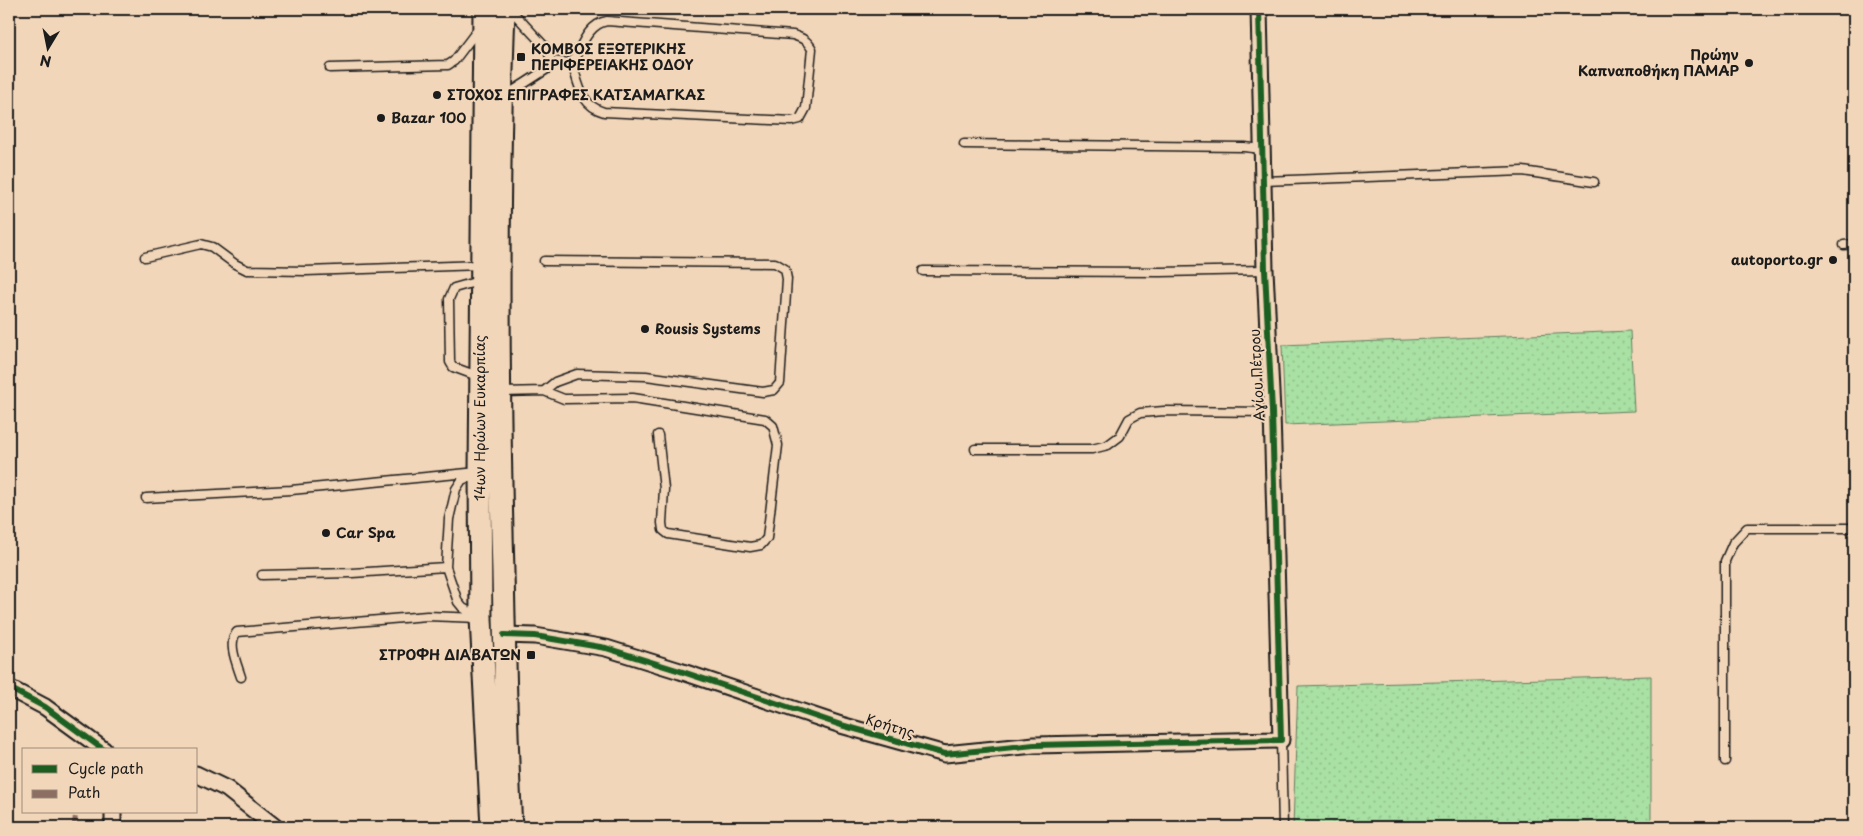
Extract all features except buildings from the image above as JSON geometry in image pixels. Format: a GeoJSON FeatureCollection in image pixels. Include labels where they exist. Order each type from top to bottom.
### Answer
{"type":"FeatureCollection","features":[{"type":"Feature","properties":{"kind":"main road","name":"14ων Ηρώων Ευκαρπίας"},"geometry":{"type":"LineString","coordinates":[[504,9],[501,99],[500,392],[504,635],[511,827]]}},
{"type":"Feature","properties":{"kind":"main road","name":"14ων Ηρώων Ευκαρπίας"},"geometry":{"type":"LineString","coordinates":[[484,16],[480,377],[481,618],[492,827]]}},
{"type":"Feature","properties":{"kind":"street","name":"Αγίου Πέτρου"},"geometry":{"type":"LineString","coordinates":[[1259,9],[1265,270],[1272,412],[1281,740]]}},
{"type":"Feature","properties":{"kind":"street","name":"Κρήτης"},"geometry":{"type":"LineString","coordinates":[[504,635],[535,636],[606,648],[841,725],[945,754],[1034,745],[1281,740]]}},
{"type":"Feature","properties":{"kind":"street"},"geometry":{"type":"LineString","coordinates":[[9,688],[45,707],[101,748]]}},
{"type":"Feature","properties":{"kind":"street"},"geometry":{"type":"LineString","coordinates":[[198,775],[228,789],[275,827]]}},
{"type":"Feature","properties":{"kind":"street"},"geometry":{"type":"LineString","coordinates":[[113,814],[113,827]]}},
{"type":"Feature","properties":{"kind":"lane"},"geometry":{"type":"LineString","coordinates":[[501,99],[547,69],[551,61],[548,50],[510,9]]}},
{"type":"Feature","properties":{"kind":"lane"},"geometry":{"type":"LineString","coordinates":[[330,68],[448,65],[454,61],[484,16]]}},
{"type":"Feature","properties":{"kind":"lane"},"geometry":{"type":"LineString","coordinates":[[607,20],[793,35],[809,42],[812,48],[806,108],[800,119],[792,121],[604,112],[588,105],[584,99],[572,63],[592,27],[598,22],[607,20]]}},
{"type":"Feature","properties":{"kind":"lane"},"geometry":{"type":"LineString","coordinates":[[551,61],[572,63]]}},
{"type":"Feature","properties":{"kind":"lane"},"geometry":{"type":"LineString","coordinates":[[964,144],[1244,147],[1262,149]]}},
{"type":"Feature","properties":{"kind":"lane"},"geometry":{"type":"LineString","coordinates":[[1263,181],[1524,171],[1594,182]]}},
{"type":"Feature","properties":{"kind":"lane"},"geometry":{"type":"LineString","coordinates":[[145,256],[201,244],[212,247],[235,264],[247,270],[481,273]]}},
{"type":"Feature","properties":{"kind":"lane"},"geometry":{"type":"LineString","coordinates":[[1844,245],[1854,244]]}},
{"type":"Feature","properties":{"kind":"lane"},"geometry":{"type":"LineString","coordinates":[[544,261],[775,264],[785,269],[787,279],[780,383],[774,390],[763,392],[646,376],[577,374],[555,382],[544,391]]}},
{"type":"Feature","properties":{"kind":"lane"},"geometry":{"type":"LineString","coordinates":[[923,271],[1161,272],[1265,270]]}},
{"type":"Feature","properties":{"kind":"lane"},"geometry":{"type":"LineString","coordinates":[[480,377],[453,368],[450,362],[449,299],[454,288],[481,273]]}},
{"type":"Feature","properties":{"kind":"lane"},"geometry":{"type":"LineString","coordinates":[[500,392],[544,391],[564,399],[633,398],[765,419],[773,426],[778,445],[767,538],[761,546],[750,547],[668,534],[663,530],[664,489],[658,435]]}},
{"type":"Feature","properties":{"kind":"lane"},"geometry":{"type":"LineString","coordinates":[[975,449],[1092,449],[1108,445],[1120,436],[1129,418],[1140,413],[1164,411],[1272,412]]}},
{"type":"Feature","properties":{"kind":"lane"},"geometry":{"type":"LineString","coordinates":[[146,498],[291,490],[480,472]]}},
{"type":"Feature","properties":{"kind":"lane"},"geometry":{"type":"LineString","coordinates":[[480,472],[462,480],[456,489],[449,518],[446,568],[458,602],[463,608],[481,618]]}},
{"type":"Feature","properties":{"kind":"lane"},"geometry":{"type":"LineString","coordinates":[[1726,761],[1725,560],[1733,542],[1748,528],[1854,528]]}},
{"type":"Feature","properties":{"kind":"lane"},"geometry":{"type":"LineString","coordinates":[[262,575],[446,568]]}},
{"type":"Feature","properties":{"kind":"lane"},"geometry":{"type":"LineString","coordinates":[[241,677],[232,643],[232,637],[237,632],[427,616],[481,618]]}},
{"type":"Feature","properties":{"kind":"lane"},"geometry":{"type":"LineString","coordinates":[[1281,740],[1284,827]]}},
{"type":"Feature","properties":{"kind":"green space"},"geometry":{"type":"Polygon","coordinates":[[[1630,331],[1634,411],[1285,425],[1282,345],[1630,331]]]}},
{"type":"Feature","properties":{"kind":"green space"},"geometry":{"type":"Polygon","coordinates":[[[1651,676],[1651,821],[1293,827],[1298,686],[1651,676]]]}},
{"type":"Feature","properties":{"kind":"marked path"},"geometry":{"type":"LineString","coordinates":[[74,827],[76,814]]}},
{"type":"Feature","properties":{"kind":"cycle path"},"geometry":{"type":"LineString","coordinates":[[504,635],[535,636],[606,648],[841,725],[945,754],[1034,745],[1281,740],[1272,412],[1265,270],[1259,9]]}},
{"type":"Feature","properties":{"kind":"cycle path"},"geometry":{"type":"LineString","coordinates":[[9,688],[45,707],[101,748]]}},
{"type":"Feature","properties":{"kind":"place","name":"ΚΟΜΒΟΣ ΕΞΩΤΕΡΙΚΗΣ ΠΕΡΙΦΕΡΕΙΑΚΗΣ ΟΔΟΥ"},"geometry":{"type":"Point","coordinates":[521,57]}},
{"type":"Feature","properties":{"kind":"place","name":"Πρώην Καπναποθήκη ΠΑΜΑΡ"},"geometry":{"type":"Point","coordinates":[1749,63]}},
{"type":"Feature","properties":{"kind":"place","name":"ΣΤΟΧΟΣ ΕΠΙΓΡΑΦΕΣ ΚΑΤΣΑΜΑΓΚΑΣ"},"geometry":{"type":"Point","coordinates":[437,95]}},
{"type":"Feature","properties":{"kind":"place","name":"Bazar 100"},"geometry":{"type":"Point","coordinates":[381,118]}},
{"type":"Feature","properties":{"kind":"place","name":"autoporto.gr"},"geometry":{"type":"Point","coordinates":[1833,260]}},
{"type":"Feature","properties":{"kind":"place","name":"Rousis Systems"},"geometry":{"type":"Point","coordinates":[645,329]}},
{"type":"Feature","properties":{"kind":"place","name":"Car Spa"},"geometry":{"type":"Point","coordinates":[326,533]}},
{"type":"Feature","properties":{"kind":"place","name":"ΣΤΡΟΦΗ ΔΙΑΒΑΤΩΝ"},"geometry":{"type":"Point","coordinates":[531,655]}}]}
